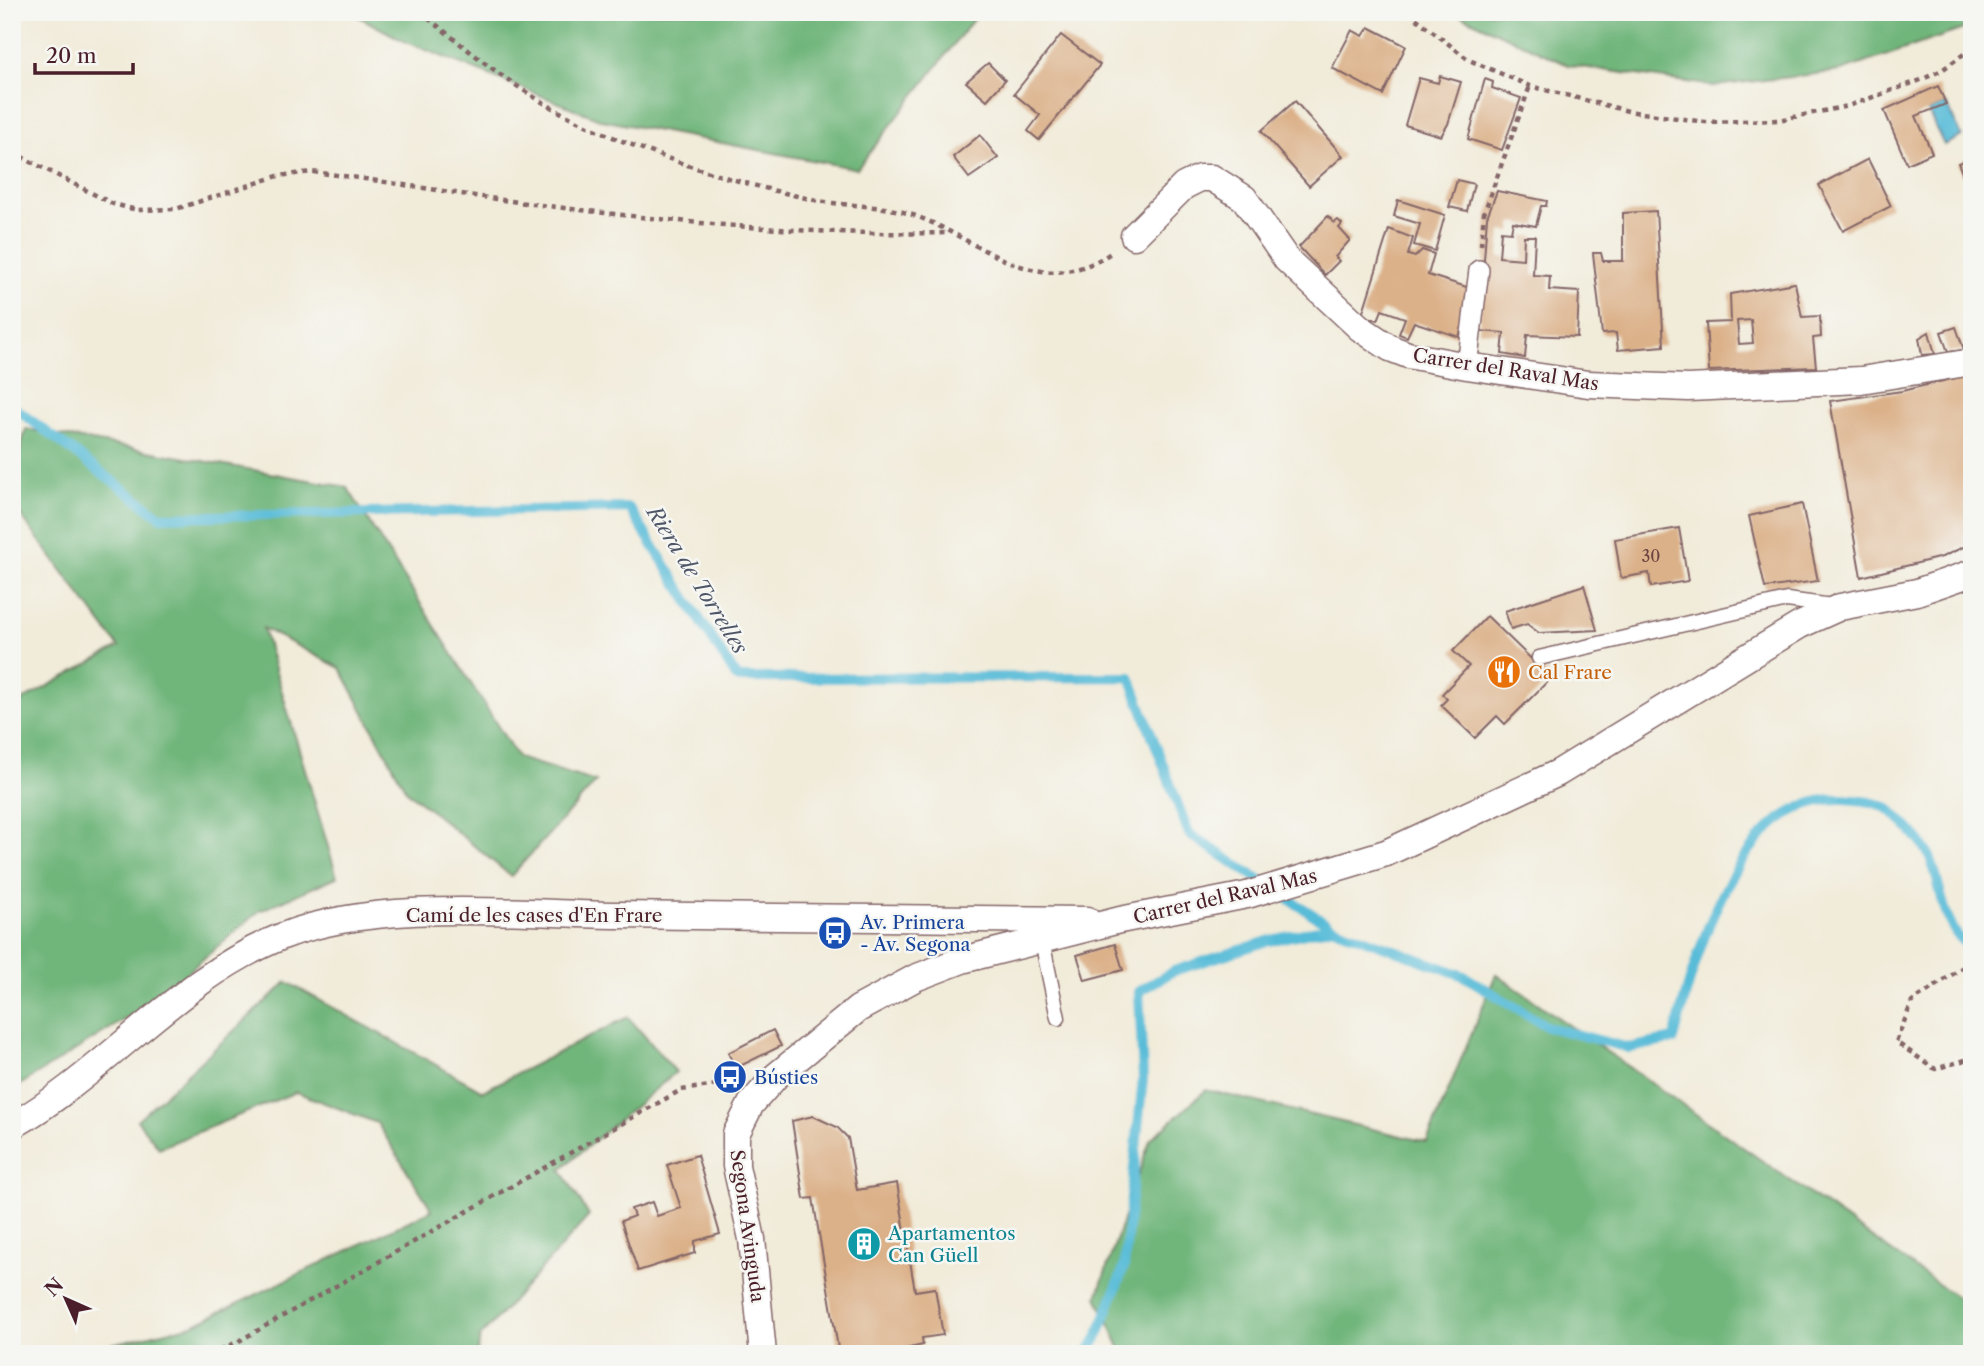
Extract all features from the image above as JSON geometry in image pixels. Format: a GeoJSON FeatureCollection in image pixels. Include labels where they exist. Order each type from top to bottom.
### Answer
{"type":"FeatureCollection","features":[{"type":"Feature","properties":{"kind":"street","name":"Carrer del Raval Mas"},"geometry":{"type":"LineString","coordinates":[[1133,236],[1184,186],[1200,178],[1212,178],[1244,198],[1287,260],[1360,328],[1390,348],[1408,355],[1467,366],[1588,384],[1688,388],[1861,380],[1972,362]]}},
{"type":"Feature","properties":{"kind":"street"},"geometry":{"type":"LineString","coordinates":[[1467,366],[1479,270]]}},
{"type":"Feature","properties":{"kind":"street","name":"Carrer del Raval Mas"},"geometry":{"type":"LineString","coordinates":[[1120,920],[1247,895],[1387,853],[1558,774],[1800,625],[1840,607],[1917,592],[1972,573]]}},
{"type":"Feature","properties":{"kind":"street","name":"Camí de les cases d'En Frare"},"geometry":{"type":"LineString","coordinates":[[12,1125],[44,1108],[212,975],[281,937],[364,914],[512,913],[1120,920]]}},
{"type":"Feature","properties":{"kind":"street","name":"Segona Avinguda"},"geometry":{"type":"LineString","coordinates":[[763,1354],[752,1239],[736,1166],[736,1134],[751,1104],[776,1076],[858,1009],[915,978],[962,960],[1120,920]]}},
{"type":"Feature","properties":{"kind":"lane"},"geometry":{"type":"LineString","coordinates":[[1539,658],[1787,600],[1840,607]]}},
{"type":"Feature","properties":{"kind":"lane"},"geometry":{"type":"LineString","coordinates":[[1042,941],[1058,1018]]}},
{"type":"Feature","properties":{"kind":"path"},"geometry":{"type":"LineString","coordinates":[[420,12],[537,99],[603,133],[774,190],[829,203],[908,214],[1019,267],[1059,272],[1100,260],[1133,236]]}},
{"type":"Feature","properties":{"kind":"path"},"geometry":{"type":"LineString","coordinates":[[1408,12],[1469,60],[1530,86],[1590,103],[1667,117],[1718,122],[1779,120],[1848,106],[1921,80],[1972,48]]}},
{"type":"Feature","properties":{"kind":"path"},"geometry":{"type":"LineString","coordinates":[[1479,270],[1484,214],[1530,86]]}},
{"type":"Feature","properties":{"kind":"path"},"geometry":{"type":"LineString","coordinates":[[12,152],[113,204],[137,210],[176,209],[278,176],[312,172],[518,202],[724,225],[873,235],[949,233]]}},
{"type":"Feature","properties":{"kind":"path"},"geometry":{"type":"LineString","coordinates":[[1972,961],[1912,1002],[1896,1042],[1935,1069],[1972,1058]]}},
{"type":"Feature","properties":{"kind":"path"},"geometry":{"type":"LineString","coordinates":[[211,1354],[239,1341],[681,1090],[776,1076]]}},
{"type":"Feature","properties":{"kind":"path"},"geometry":{"type":"LineString","coordinates":[[1930,1354],[1972,1346]]}},
{"type":"Feature","properties":{"kind":"green space"},"geometry":{"type":"Polygon","coordinates":[[[350,12],[979,12],[857,169],[602,120],[406,42],[350,12]]]}},
{"type":"Feature","properties":{"kind":"green space"},"geometry":{"type":"Polygon","coordinates":[[[1453,12],[1972,12],[1972,26],[1841,71],[1714,86],[1568,65],[1453,12]]]}},
{"type":"Feature","properties":{"kind":"green space"},"geometry":{"type":"Polygon","coordinates":[[[26,429],[347,487],[518,758],[596,782],[511,876],[406,790],[340,668],[263,628],[337,877],[259,911],[154,1001],[12,1090],[12,706],[119,647],[12,504],[12,480],[26,429]]]}},
{"type":"Feature","properties":{"kind":"green space"},"geometry":{"type":"Polygon","coordinates":[[[1496,974],[1972,1308],[1972,1354],[1123,1354],[1097,1297],[1150,1140],[1206,1090],[1427,1142],[1496,974]]]}},
{"type":"Feature","properties":{"kind":"green space"},"geometry":{"type":"Polygon","coordinates":[[[287,982],[483,1091],[628,1017],[676,1072],[561,1169],[589,1216],[480,1337],[477,1354],[92,1354],[112,1344],[193,1325],[432,1210],[377,1123],[296,1092],[159,1148],[137,1120],[287,982]]]}},
{"type":"Feature","properties":{"kind":"water"},"geometry":{"type":"Polygon","coordinates":[[[1946,104],[1962,136],[1944,145],[1928,111],[1946,104]]]}},
{"type":"Feature","properties":{"kind":"building"},"geometry":{"type":"Polygon","coordinates":[[[1369,27],[1406,46],[1383,95],[1332,68],[1352,30],[1363,36],[1369,27]]]}},
{"type":"Feature","properties":{"kind":"building"},"geometry":{"type":"Polygon","coordinates":[[[1061,35],[1100,65],[1039,140],[1028,131],[1040,115],[1014,94],[1061,35]]]}},
{"type":"Feature","properties":{"kind":"building"},"geometry":{"type":"Polygon","coordinates":[[[988,63],[1005,80],[987,100],[966,82],[988,63]]]}},
{"type":"Feature","properties":{"kind":"building"},"geometry":{"type":"Polygon","coordinates":[[[1440,76],[1461,82],[1448,124],[1441,136],[1405,125],[1419,78],[1438,83],[1440,76]]]}},
{"type":"Feature","properties":{"kind":"building"},"geometry":{"type":"Polygon","coordinates":[[[1485,79],[1493,82],[1492,88],[1521,98],[1502,150],[1468,139],[1485,79]]]}},
{"type":"Feature","properties":{"kind":"building"},"geometry":{"type":"Polygon","coordinates":[[[1938,86],[1946,104],[1916,116],[1932,153],[1907,164],[1884,110],[1938,86]]]}},
{"type":"Feature","properties":{"kind":"building"},"geometry":{"type":"Polygon","coordinates":[[[1295,101],[1343,156],[1309,186],[1261,131],[1295,101]]]}},
{"type":"Feature","properties":{"kind":"building"},"geometry":{"type":"Polygon","coordinates":[[[980,135],[998,158],[969,178],[953,157],[980,135]]]}},
{"type":"Feature","properties":{"kind":"building"},"geometry":{"type":"Polygon","coordinates":[[[1972,157],[1972,189],[1969,190],[1958,163],[1972,157]]]}},
{"type":"Feature","properties":{"kind":"building"},"geometry":{"type":"Polygon","coordinates":[[[1868,159],[1891,206],[1843,231],[1819,185],[1868,159]]]}},
{"type":"Feature","properties":{"kind":"building"},"geometry":{"type":"Polygon","coordinates":[[[1457,180],[1474,184],[1467,211],[1449,207],[1457,180]]]}},
{"type":"Feature","properties":{"kind":"building"},"geometry":{"type":"Polygon","coordinates":[[[1497,191],[1547,201],[1546,206],[1541,206],[1536,226],[1513,222],[1511,232],[1501,231],[1499,257],[1523,259],[1524,236],[1535,236],[1533,275],[1550,276],[1549,290],[1579,292],[1577,337],[1527,335],[1525,358],[1502,354],[1504,333],[1479,331],[1487,217],[1497,191]]]}},
{"type":"Feature","properties":{"kind":"building"},"geometry":{"type":"Polygon","coordinates":[[[1398,200],[1445,215],[1435,251],[1414,245],[1420,224],[1394,216],[1398,200]]]}},
{"type":"Feature","properties":{"kind":"building"},"geometry":{"type":"Polygon","coordinates":[[[1656,211],[1664,346],[1618,350],[1616,333],[1602,334],[1593,253],[1601,253],[1603,261],[1623,261],[1623,213],[1656,211]]]}},
{"type":"Feature","properties":{"kind":"building"},"geometry":{"type":"Polygon","coordinates":[[[1328,216],[1334,223],[1338,220],[1342,224],[1339,228],[1350,240],[1335,257],[1339,261],[1325,275],[1299,247],[1328,216]]]}},
{"type":"Feature","properties":{"kind":"building"},"geometry":{"type":"Polygon","coordinates":[[[1389,229],[1413,238],[1408,255],[1415,257],[1422,250],[1434,254],[1428,275],[1473,289],[1459,337],[1414,322],[1407,337],[1399,334],[1405,318],[1382,310],[1378,320],[1362,315],[1389,229]]]}},
{"type":"Feature","properties":{"kind":"building"},"geometry":{"type":"Polygon","coordinates":[[[1795,283],[1802,317],[1820,316],[1821,337],[1813,338],[1816,367],[1709,371],[1706,323],[1731,322],[1730,294],[1795,283]],[[1751,320],[1737,321],[1739,344],[1753,343],[1751,320]]]}},
{"type":"Feature","properties":{"kind":"building"},"geometry":{"type":"Polygon","coordinates":[[[1956,327],[1964,350],[1948,352],[1941,332],[1956,327]]]}},
{"type":"Feature","properties":{"kind":"building"},"geometry":{"type":"Polygon","coordinates":[[[1929,332],[1935,354],[1922,355],[1919,338],[1929,332]]]}},
{"type":"Feature","properties":{"kind":"building"},"geometry":{"type":"Polygon","coordinates":[[[1972,374],[1972,450],[1965,452],[1972,494],[1972,543],[1942,557],[1861,577],[1830,401],[1902,391],[1972,374]]]}},
{"type":"Feature","properties":{"kind":"building"},"geometry":{"type":"Polygon","coordinates":[[[1802,504],[1818,581],[1765,588],[1749,516],[1802,504]]]}},
{"type":"Feature","properties":{"kind":"building"},"geometry":{"type":"Polygon","coordinates":[[[1679,528],[1688,581],[1651,587],[1649,573],[1621,578],[1615,539],[1679,528]]]}},
{"type":"Feature","properties":{"kind":"building"},"geometry":{"type":"Polygon","coordinates":[[[1584,585],[1597,630],[1539,633],[1527,624],[1511,629],[1505,611],[1584,585]]]}},
{"type":"Feature","properties":{"kind":"building","name":"Cal Frare"},"geometry":{"type":"Polygon","coordinates":[[[1487,616],[1551,678],[1505,724],[1497,716],[1475,738],[1441,705],[1447,699],[1442,694],[1469,666],[1453,651],[1487,616]]]}},
{"type":"Feature","properties":{"kind":"building"},"geometry":{"type":"Polygon","coordinates":[[[1115,944],[1123,970],[1085,980],[1077,955],[1115,944]]]}},
{"type":"Feature","properties":{"kind":"building"},"geometry":{"type":"Polygon","coordinates":[[[773,1030],[781,1046],[736,1068],[728,1053],[773,1030]]]}},
{"type":"Feature","properties":{"kind":"building","name":"Apartamentos Can Güell"},"geometry":{"type":"Polygon","coordinates":[[[813,1116],[837,1127],[848,1138],[857,1190],[897,1183],[915,1291],[935,1288],[943,1335],[922,1338],[923,1345],[882,1354],[839,1354],[813,1198],[804,1199],[792,1121],[813,1116]]]}},
{"type":"Feature","properties":{"kind":"building"},"geometry":{"type":"Polygon","coordinates":[[[697,1155],[720,1234],[695,1241],[695,1253],[638,1271],[621,1221],[634,1216],[631,1209],[652,1202],[657,1216],[681,1208],[667,1165],[697,1155]]]}},
{"type":"Feature","properties":{"kind":"waterway","name":"Riera de Torrelles"},"geometry":{"type":"LineString","coordinates":[[12,406],[161,517],[629,508],[737,678],[1130,677],[1189,834],[1332,927]]}},
{"type":"Feature","properties":{"kind":"waterway","name":"Riera de Torrelles"},"geometry":{"type":"LineString","coordinates":[[1087,1354],[1097,1338],[1124,1267],[1143,1078],[1139,991],[1174,971],[1268,941],[1332,927],[1464,976],[1548,1027],[1629,1048],[1674,1039],[1708,928],[1747,853],[1773,825],[1804,805],[1841,799],[1868,802],[1887,808],[1918,839],[1934,867],[1952,926],[1966,944]]}},
{"type":"Feature","properties":{"kind":"place","name":"Cal Frare"},"geometry":{"type":"Point","coordinates":[1504,672]}},
{"type":"Feature","properties":{"kind":"place","name":"Av. Primera - Av. Segona"},"geometry":{"type":"Point","coordinates":[835,933]}},
{"type":"Feature","properties":{"kind":"place","name":"Bústies"},"geometry":{"type":"Point","coordinates":[730,1077]}},
{"type":"Feature","properties":{"kind":"place","name":"Apartamentos Can Güell"},"geometry":{"type":"Point","coordinates":[864,1244]}}]}
